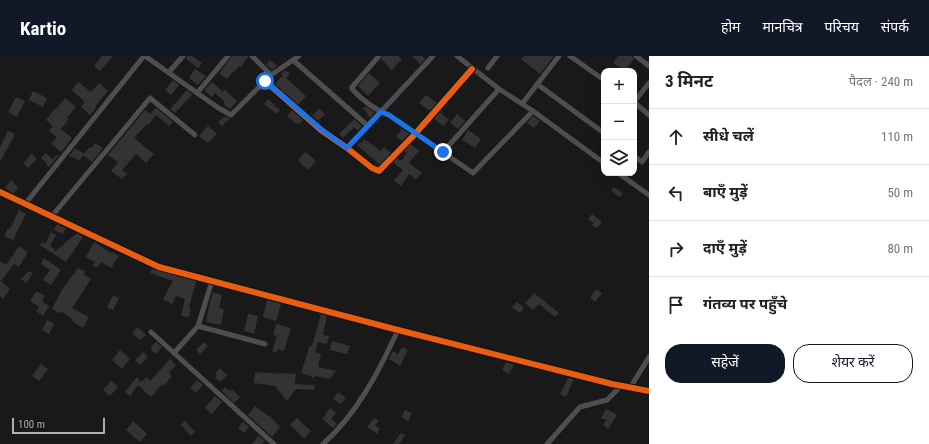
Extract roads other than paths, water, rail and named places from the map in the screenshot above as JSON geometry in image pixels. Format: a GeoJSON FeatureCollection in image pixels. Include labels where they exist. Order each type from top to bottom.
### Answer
{"type":"FeatureCollection","features":[{"type":"Feature","properties":{"kind":"street"},"geometry":{"type":"LineString","coordinates":[[24,204],[145,56],[231,115],[271,75],[299,56]]}},
{"type":"Feature","properties":{"kind":"street"},"geometry":{"type":"LineString","coordinates":[[169,72],[183,56]]}},
{"type":"Feature","properties":{"kind":"street"},"geometry":{"type":"LineString","coordinates":[[197,92],[228,56]]}},
{"type":"Feature","properties":{"kind":"street"},"geometry":{"type":"LineString","coordinates":[[252,56],[271,75]]}},
{"type":"Feature","properties":{"kind":"street"},"geometry":{"type":"LineString","coordinates":[[379,56],[352,87],[356,94],[473,173],[533,111]]}},
{"type":"Feature","properties":{"kind":"street"},"geometry":{"type":"LineString","coordinates":[[347,148],[433,56]]}},
{"type":"Feature","properties":{"kind":"street"},"geometry":{"type":"LineString","coordinates":[[457,56],[499,89],[533,111],[601,161]]}},
{"type":"Feature","properties":{"kind":"street"},"geometry":{"type":"LineString","coordinates":[[488,68],[497,56]]}},
{"type":"Feature","properties":{"kind":"street"},"geometry":{"type":"LineString","coordinates":[[522,104],[559,56]]}},
{"type":"Feature","properties":{"kind":"street"},"geometry":{"type":"LineString","coordinates":[[570,56],[601,78]]}},
{"type":"Feature","properties":{"kind":"street"},"geometry":{"type":"LineString","coordinates":[[636,56],[649,66]]}},
{"type":"Feature","properties":{"kind":"street"},"geometry":{"type":"LineString","coordinates":[[293,60],[368,126]]}},
{"type":"Feature","properties":{"kind":"street"},"geometry":{"type":"LineString","coordinates":[[265,81],[322,130],[372,168],[379,171],[415,134],[472,69]]}},
{"type":"Feature","properties":{"kind":"street"},"geometry":{"type":"LineString","coordinates":[[637,98],[649,83]]}},
{"type":"Feature","properties":{"kind":"street"},"geometry":{"type":"LineString","coordinates":[[537,84],[601,131]]}},
{"type":"Feature","properties":{"kind":"street"},"geometry":{"type":"LineString","coordinates":[[443,152],[499,89]]}},
{"type":"Feature","properties":{"kind":"street"},"geometry":{"type":"LineString","coordinates":[[52,216],[150,98],[195,135]]}},
{"type":"Feature","properties":{"kind":"street"},"geometry":{"type":"LineString","coordinates":[[636,104],[649,115]]}},
{"type":"Feature","properties":{"kind":"street"},"geometry":{"type":"LineString","coordinates":[[637,158],[642,162],[649,152]]}},
{"type":"Feature","properties":{"kind":"street"},"geometry":{"type":"LineString","coordinates":[[622,176],[649,195]]}},
{"type":"Feature","properties":{"kind":"street"},"geometry":{"type":"LineString","coordinates":[[0,192],[159,267],[398,330],[621,386],[649,391]]}},
{"type":"Feature","properties":{"kind":"street"},"geometry":{"type":"LineString","coordinates":[[174,353],[198,326],[212,280]]}},
{"type":"Feature","properties":{"kind":"street"},"geometry":{"type":"LineString","coordinates":[[198,326],[265,344]]}},
{"type":"Feature","properties":{"kind":"street"},"geometry":{"type":"LineString","coordinates":[[323,444],[345,421],[360,401],[384,360],[398,330]]}},
{"type":"Feature","properties":{"kind":"street"},"geometry":{"type":"LineString","coordinates":[[151,332],[274,444]]}},
{"type":"Feature","properties":{"kind":"street"},"geometry":{"type":"LineString","coordinates":[[630,388],[649,357]]}},
{"type":"Feature","properties":{"kind":"street"},"geometry":{"type":"LineString","coordinates":[[548,444],[580,407],[607,400],[621,386]]}}]}
